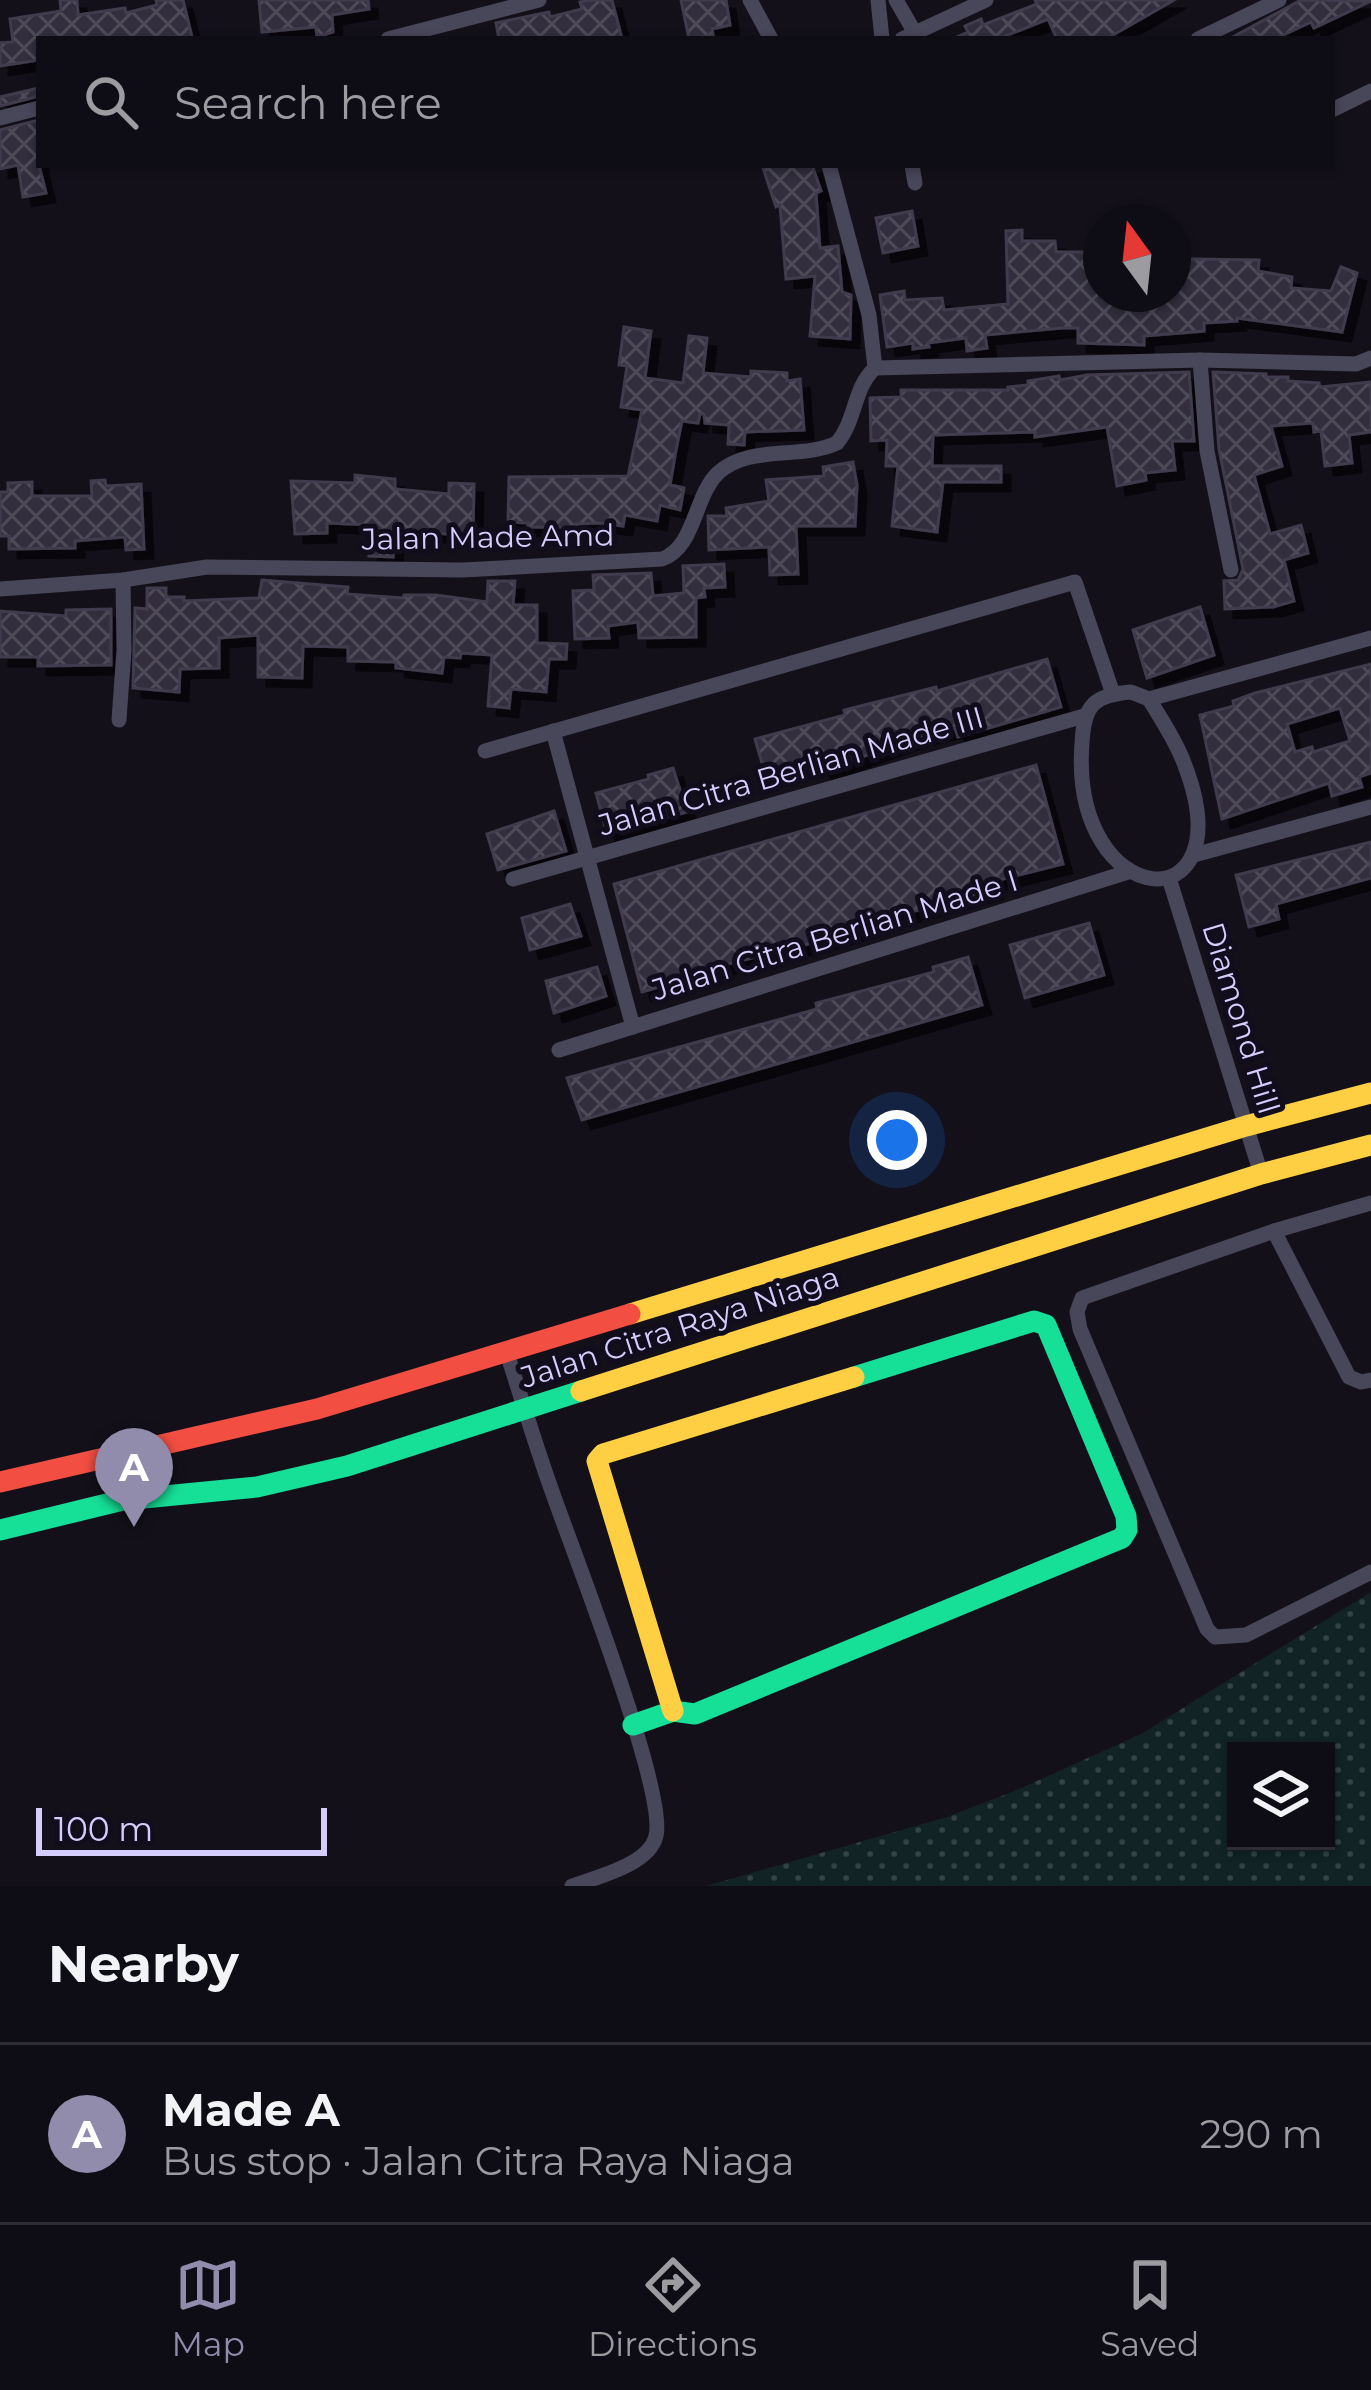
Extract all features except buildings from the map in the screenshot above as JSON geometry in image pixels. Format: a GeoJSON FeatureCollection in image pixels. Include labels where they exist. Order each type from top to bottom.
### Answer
{"type":"FeatureCollection","features":[{"type":"Feature","properties":{"kind":"street"},"geometry":{"type":"LineString","coordinates":[[400,36],[539,0]]}},
{"type":"Feature","properties":{"kind":"street"},"geometry":{"type":"LineString","coordinates":[[751,0],[769,36]]}},
{"type":"Feature","properties":{"kind":"street"},"geometry":{"type":"LineString","coordinates":[[878,0],[882,36]]}},
{"type":"Feature","properties":{"kind":"street"},"geometry":{"type":"LineString","coordinates":[[896,0],[909,36],[986,0]]}},
{"type":"Feature","properties":{"kind":"street"},"geometry":{"type":"LineString","coordinates":[[1204,36],[1279,0]]}},
{"type":"Feature","properties":{"kind":"street"},"geometry":{"type":"LineString","coordinates":[[1335,109],[1371,91]]}},
{"type":"Feature","properties":{"kind":"street"},"geometry":{"type":"LineString","coordinates":[[0,118],[36,109]]}},
{"type":"Feature","properties":{"kind":"street"},"geometry":{"type":"LineString","coordinates":[[830,168],[869,316],[875,368],[1363,361]]}},
{"type":"Feature","properties":{"kind":"street"},"geometry":{"type":"LineString","coordinates":[[912,168],[915,183]]}},
{"type":"Feature","properties":{"kind":"street"},"geometry":{"type":"LineString","coordinates":[[1200,360],[1207,451],[1231,570]]}},
{"type":"Feature","properties":{"kind":"street","name":"Jalan Made Amd"},"geometry":{"type":"LineString","coordinates":[[0,589],[123,580],[207,567],[463,570],[662,559],[679,547],[709,484],[731,464],[837,443],[846,432],[861,386],[875,368]]}},
{"type":"Feature","properties":{"kind":"street"},"geometry":{"type":"LineString","coordinates":[[119,720],[123,580]]}},
{"type":"Feature","properties":{"kind":"street"},"geometry":{"type":"LineString","coordinates":[[485,751],[1075,582],[1113,694]]}},
{"type":"Feature","properties":{"kind":"street"},"geometry":{"type":"LineString","coordinates":[[1371,638],[1149,699],[1131,692],[1096,702],[1084,716],[1081,779],[1095,830],[1127,872],[1140,878],[1169,878],[1194,855],[1371,807]]}},
{"type":"Feature","properties":{"kind":"street"},"geometry":{"type":"LineString","coordinates":[[1149,699],[1189,778],[1196,824],[1194,855]]}},
{"type":"Feature","properties":{"kind":"street","name":"Jalan Citra Berlian Made III"},"geometry":{"type":"LineString","coordinates":[[513,879],[1084,716]]}},
{"type":"Feature","properties":{"kind":"street"},"geometry":{"type":"LineString","coordinates":[[553,731],[633,1027]]}},
{"type":"Feature","properties":{"kind":"street","name":"Jalan Citra Berlian Made I"},"geometry":{"type":"LineString","coordinates":[[559,1050],[1127,872]]}},
{"type":"Feature","properties":{"kind":"street","name":"Diamond Hill"},"geometry":{"type":"LineString","coordinates":[[1169,878],[1262,1174]]}},
{"type":"Feature","properties":{"kind":"street","name":"Jalan Citra Raya Niaga"},"geometry":{"type":"LineString","coordinates":[[0,1482],[298,1414],[1246,1126],[1371,1094]]}},
{"type":"Feature","properties":{"kind":"street","name":"Jalan Citra Raya Niaga"},"geometry":{"type":"LineString","coordinates":[[0,1530],[123,1500],[280,1481],[347,1466],[1262,1174],[1371,1145]]}},
{"type":"Feature","properties":{"kind":"street"},"geometry":{"type":"LineString","coordinates":[[1371,1203],[1274,1231],[1082,1298],[1077,1312],[1080,1330],[1207,1629],[1215,1637],[1246,1635],[1371,1572]]}},
{"type":"Feature","properties":{"kind":"street"},"geometry":{"type":"LineString","coordinates":[[1274,1231],[1349,1377],[1371,1380]]}},
{"type":"Feature","properties":{"kind":"street"},"geometry":{"type":"LineString","coordinates":[[633,1725],[673,1711],[695,1714],[1122,1538],[1126,1516],[1046,1325],[1034,1321],[859,1372],[597,1460],[673,1711]]}},
{"type":"Feature","properties":{"kind":"street"},"geometry":{"type":"LineString","coordinates":[[507,1354],[633,1725],[657,1814],[656,1839],[645,1854],[613,1872],[572,1886]]}},
{"type":"Feature","properties":{"kind":"shaded area"},"geometry":{"type":"Polygon","coordinates":[[[1371,1592],[1371,1886],[706,1886],[947,1817],[1141,1734],[1371,1592]]]}},
{"type":"Feature","properties":{"kind":"traffic: fast"},"geometry":{"type":"LineString","coordinates":[[633,1725],[673,1711],[695,1714],[1122,1538],[1127,1530],[1126,1516],[1046,1325],[1034,1321],[854,1377]]}},
{"type":"Feature","properties":{"kind":"traffic: fast"},"geometry":{"type":"LineString","coordinates":[[0,1530],[123,1500],[257,1487],[347,1466],[581,1391]]}},
{"type":"Feature","properties":{"kind":"traffic: slow"},"geometry":{"type":"LineString","coordinates":[[630,1314],[1246,1126],[1371,1093]]}},
{"type":"Feature","properties":{"kind":"traffic: slow"},"geometry":{"type":"LineString","coordinates":[[581,1391],[1261,1174],[1371,1145]]}},
{"type":"Feature","properties":{"kind":"traffic: slow"},"geometry":{"type":"LineString","coordinates":[[673,1711],[597,1461],[603,1454],[854,1377]]}},
{"type":"Feature","properties":{"kind":"traffic: jam"},"geometry":{"type":"LineString","coordinates":[[0,1482],[317,1409],[630,1314]]}},
{"type":"Feature","properties":{"kind":"place","name":"Made A"},"geometry":{"type":"Point","coordinates":[134,1527]}}]}
